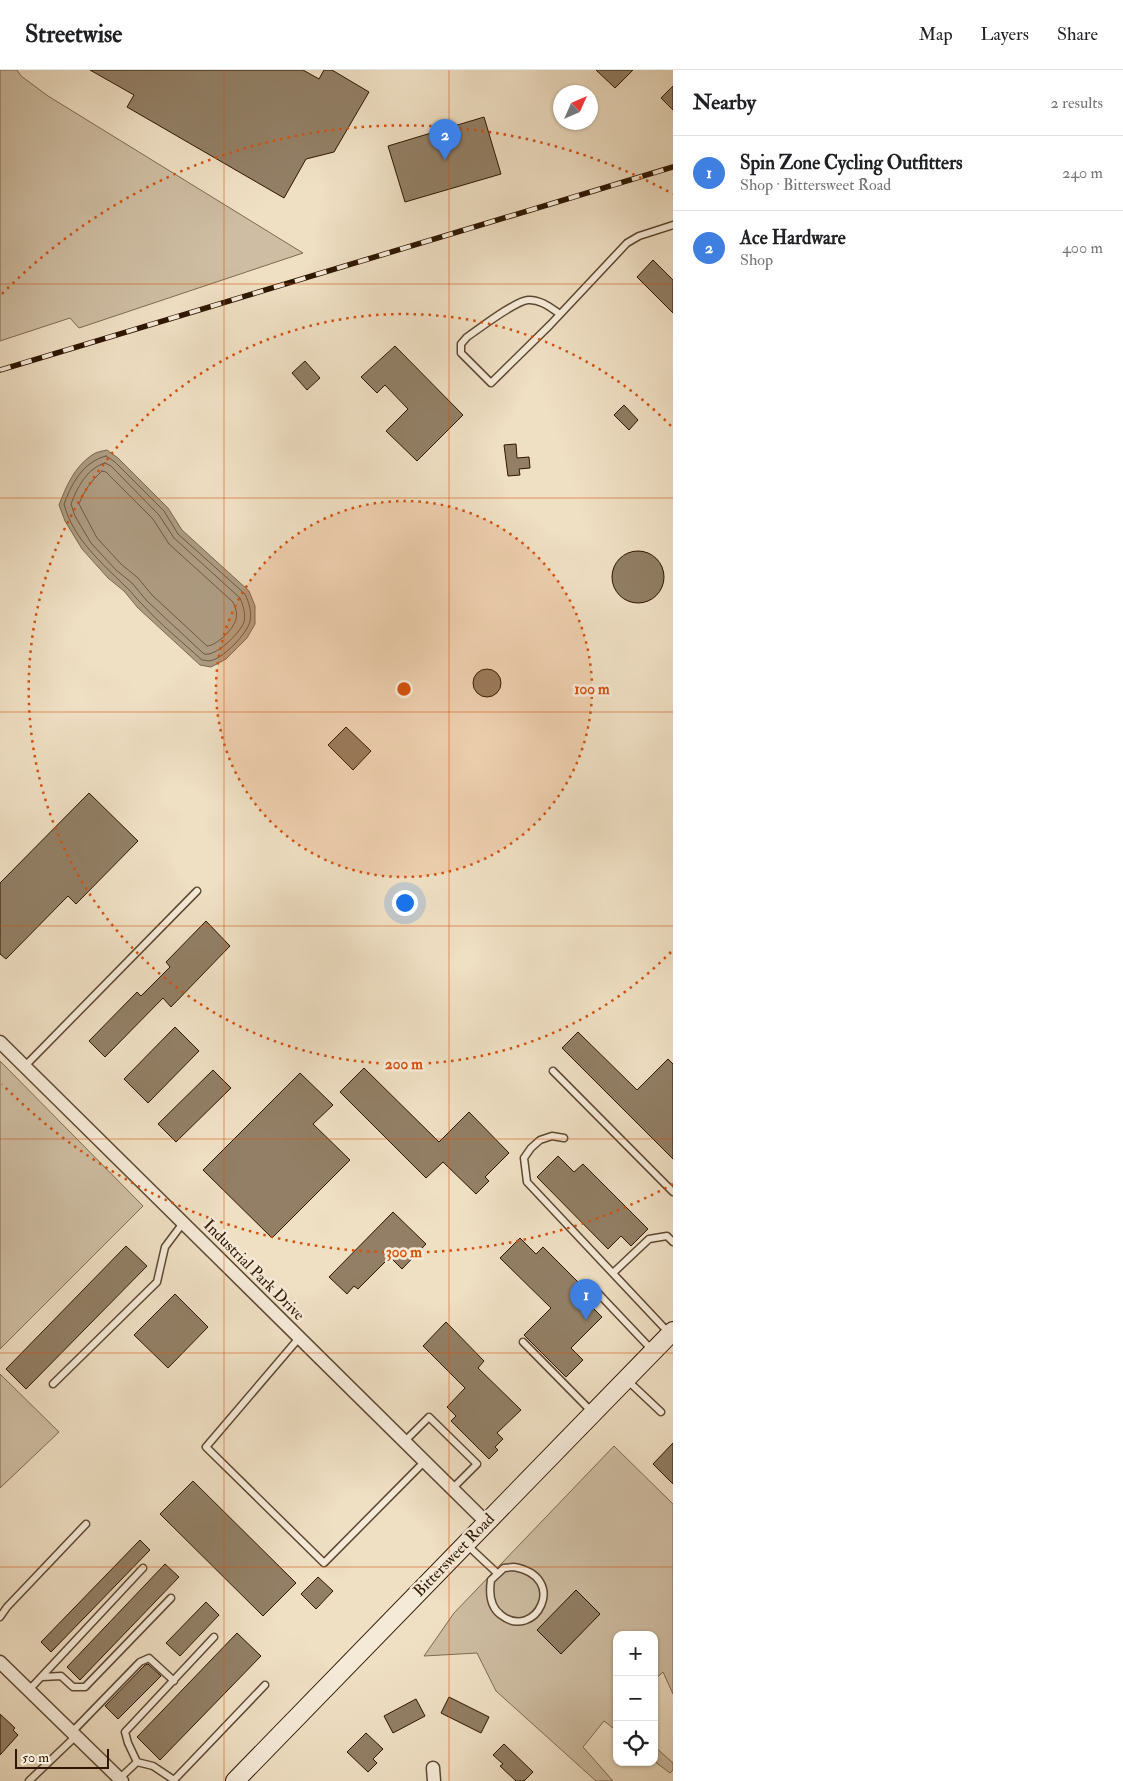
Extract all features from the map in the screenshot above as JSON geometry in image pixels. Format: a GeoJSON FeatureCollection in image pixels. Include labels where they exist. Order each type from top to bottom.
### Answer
{"type":"FeatureCollection","features":[{"type":"Feature","properties":{"kind":"street","name":"Industrial Park Drive"},"geometry":{"type":"LineString","coordinates":[[0,1042],[486,1522]]}},
{"type":"Feature","properties":{"kind":"street","name":"Bittersweet Road"},"geometry":{"type":"LineString","coordinates":[[235,1781],[671,1332]]}},
{"type":"Feature","properties":{"kind":"street"},"geometry":{"type":"LineString","coordinates":[[0,1662],[121,1780]]}},
{"type":"Feature","properties":{"kind":"lane"},"geometry":{"type":"LineString","coordinates":[[560,314],[543,303],[528,300],[518,303],[467,337],[461,344],[461,353],[491,383],[560,314],[627,243],[639,236],[672,224]]}},
{"type":"Feature","properties":{"kind":"lane"},"geometry":{"type":"LineString","coordinates":[[24,1066],[197,891]]}},
{"type":"Feature","properties":{"kind":"lane"},"geometry":{"type":"LineString","coordinates":[[553,1071],[673,1192]]}},
{"type":"Feature","properties":{"kind":"lane"},"geometry":{"type":"LineString","coordinates":[[564,1138],[552,1136],[540,1140],[531,1148],[524,1158],[527,1182],[671,1332]]}},
{"type":"Feature","properties":{"kind":"lane"},"geometry":{"type":"LineString","coordinates":[[53,1384],[157,1282],[165,1247],[183,1223]]}},
{"type":"Feature","properties":{"kind":"lane"},"geometry":{"type":"LineString","coordinates":[[613,1273],[649,1239],[667,1236],[673,1242]]}},
{"type":"Feature","properties":{"kind":"lane"},"geometry":{"type":"LineString","coordinates":[[597,1292],[653,1351]]}},
{"type":"Feature","properties":{"kind":"lane"},"geometry":{"type":"LineString","coordinates":[[300,1338],[206,1447],[324,1563],[425,1461]]}},
{"type":"Feature","properties":{"kind":"lane"},"geometry":{"type":"LineString","coordinates":[[523,1342],[593,1412]]}},
{"type":"Feature","properties":{"kind":"lane"},"geometry":{"type":"LineString","coordinates":[[626,1379],[661,1412]]}},
{"type":"Feature","properties":{"kind":"lane"},"geometry":{"type":"LineString","coordinates":[[405,1441],[429,1417],[476,1464],[453,1488]]}},
{"type":"Feature","properties":{"kind":"lane"},"geometry":{"type":"LineString","coordinates":[[0,1617],[86,1524]]}},
{"type":"Feature","properties":{"kind":"lane"},"geometry":{"type":"LineString","coordinates":[[465,1544],[497,1573]]}},
{"type":"Feature","properties":{"kind":"lane"},"geometry":{"type":"LineString","coordinates":[[29,1690],[143,1568]]}},
{"type":"Feature","properties":{"kind":"lane"},"geometry":{"type":"LineString","coordinates":[[504,1568],[523,1568],[538,1578],[543,1586],[544,1596],[542,1605],[536,1614],[529,1619],[513,1622],[497,1612],[490,1598],[490,1589],[491,1580],[497,1573],[504,1568]]}},
{"type":"Feature","properties":{"kind":"lane"},"geometry":{"type":"LineString","coordinates":[[42,1677],[61,1676],[73,1687],[85,1687],[171,1598]]}},
{"type":"Feature","properties":{"kind":"lane"},"geometry":{"type":"LineString","coordinates":[[137,1762],[125,1732],[214,1637]]}},
{"type":"Feature","properties":{"kind":"lane"},"geometry":{"type":"LineString","coordinates":[[29,1781],[140,1662],[149,1658],[174,1681]]}},
{"type":"Feature","properties":{"kind":"lane"},"geometry":{"type":"LineString","coordinates":[[137,1762],[153,1766],[174,1780],[264,1685]]}},
{"type":"Feature","properties":{"kind":"lane"},"geometry":{"type":"LineString","coordinates":[[121,1780],[137,1762]]}},
{"type":"Feature","properties":{"kind":"shaded area"},"geometry":{"type":"Polygon","coordinates":[[[0,70],[17,70],[21,76],[48,96],[303,253],[79,328],[70,318],[0,341],[0,70]]]}},
{"type":"Feature","properties":{"kind":"shaded area"},"geometry":{"type":"Polygon","coordinates":[[[0,1061],[143,1206],[0,1349],[0,1061]]]}},
{"type":"Feature","properties":{"kind":"shaded area"},"geometry":{"type":"Polygon","coordinates":[[[0,1374],[59,1432],[0,1488],[0,1374]]]}},
{"type":"Feature","properties":{"kind":"shaded area"},"geometry":{"type":"Polygon","coordinates":[[[614,1446],[673,1504],[673,1694],[663,1672],[658,1676],[658,1631],[613,1631],[613,1728],[604,1721],[583,1747],[613,1781],[596,1781],[496,1691],[477,1653],[424,1656],[454,1613],[614,1446]]]}},
{"type":"Feature","properties":{"kind":"shaded area"},"geometry":{"type":"Polygon","coordinates":[[[658,1750],[673,1763],[673,1770],[670,1773],[658,1764],[658,1750]]]}},
{"type":"Feature","properties":{"kind":"water"},"geometry":{"type":"Polygon","coordinates":[[[107,450],[118,458],[168,508],[182,530],[249,591],[255,606],[255,624],[247,638],[226,659],[211,667],[200,665],[138,608],[124,591],[108,578],[82,549],[65,521],[59,505],[71,478],[80,465],[95,453],[107,450]]]}},
{"type":"Feature","properties":{"kind":"building"},"geometry":{"type":"Polygon","coordinates":[[[90,70],[303,70],[319,79],[324,70],[332,70],[369,92],[334,152],[306,159],[284,198],[127,107],[134,95],[90,70]]]}},
{"type":"Feature","properties":{"kind":"building"},"geometry":{"type":"Polygon","coordinates":[[[596,70],[633,70],[615,88],[596,70]]]}},
{"type":"Feature","properties":{"kind":"building"},"geometry":{"type":"Polygon","coordinates":[[[673,86],[673,110],[661,98],[673,86]]]}},
{"type":"Feature","properties":{"kind":"building"},"geometry":{"type":"Polygon","coordinates":[[[484,117],[501,174],[405,202],[388,146],[484,117]]]}},
{"type":"Feature","properties":{"kind":"building"},"geometry":{"type":"Polygon","coordinates":[[[653,260],[673,280],[673,313],[637,277],[653,260]]]}},
{"type":"Feature","properties":{"kind":"building"},"geometry":{"type":"Polygon","coordinates":[[[395,346],[463,415],[417,461],[386,431],[408,409],[385,385],[377,393],[361,377],[395,346]]]}},
{"type":"Feature","properties":{"kind":"building"},"geometry":{"type":"Polygon","coordinates":[[[305,361],[320,378],[307,390],[292,373],[305,361]]]}},
{"type":"Feature","properties":{"kind":"building"},"geometry":{"type":"Polygon","coordinates":[[[624,405],[638,420],[629,430],[614,415],[624,405]]]}},
{"type":"Feature","properties":{"kind":"building"},"geometry":{"type":"Polygon","coordinates":[[[516,444],[517,458],[529,457],[530,468],[519,469],[520,475],[508,476],[504,445],[516,444]]]}},
{"type":"Feature","properties":{"kind":"building"},"geometry":{"type":"Polygon","coordinates":[[[633,551],[643,551],[657,558],[664,572],[664,582],[657,596],[643,603],[633,603],[623,599],[616,592],[612,582],[612,572],[616,562],[623,555],[633,551]]]}},
{"type":"Feature","properties":{"kind":"building"},"geometry":{"type":"Polygon","coordinates":[[[487,669],[497,673],[501,683],[497,693],[487,697],[477,693],[473,683],[477,673],[487,669]]]}},
{"type":"Feature","properties":{"kind":"building"},"geometry":{"type":"Polygon","coordinates":[[[346,727],[371,751],[353,770],[328,745],[346,727]]]}},
{"type":"Feature","properties":{"kind":"building"},"geometry":{"type":"Polygon","coordinates":[[[89,793],[138,841],[76,904],[68,896],[6,959],[0,954],[0,883],[89,793]]]}},
{"type":"Feature","properties":{"kind":"building"},"geometry":{"type":"Polygon","coordinates":[[[206,921],[230,946],[171,1007],[163,998],[105,1057],[89,1041],[137,992],[141,996],[170,967],[166,962],[206,921]]]}},
{"type":"Feature","properties":{"kind":"building"},"geometry":{"type":"Polygon","coordinates":[[[175,1027],[199,1051],[148,1103],[124,1079],[175,1027]]]}},
{"type":"Feature","properties":{"kind":"building"},"geometry":{"type":"Polygon","coordinates":[[[578,1032],[637,1090],[668,1059],[673,1064],[673,1159],[562,1048],[578,1032]]]}},
{"type":"Feature","properties":{"kind":"building"},"geometry":{"type":"Polygon","coordinates":[[[364,1068],[439,1142],[469,1112],[509,1153],[485,1177],[489,1181],[476,1194],[443,1162],[426,1178],[340,1092],[364,1068]]]}},
{"type":"Feature","properties":{"kind":"building"},"geometry":{"type":"Polygon","coordinates":[[[213,1070],[231,1088],[176,1142],[158,1124],[213,1070]]]}},
{"type":"Feature","properties":{"kind":"building"},"geometry":{"type":"Polygon","coordinates":[[[300,1073],[333,1105],[313,1124],[350,1160],[272,1238],[203,1170],[300,1073]]]}},
{"type":"Feature","properties":{"kind":"building"},"geometry":{"type":"Polygon","coordinates":[[[558,1156],[574,1172],[583,1164],[648,1229],[631,1246],[621,1236],[608,1249],[537,1177],[558,1156]]]}},
{"type":"Feature","properties":{"kind":"building"},"geometry":{"type":"Polygon","coordinates":[[[393,1212],[426,1244],[402,1269],[390,1257],[358,1289],[354,1286],[347,1294],[329,1277],[393,1212]]]}},
{"type":"Feature","properties":{"kind":"building"},"geometry":{"type":"Polygon","coordinates":[[[520,1238],[536,1254],[543,1247],[584,1288],[578,1293],[602,1317],[571,1348],[583,1360],[566,1377],[524,1335],[551,1308],[500,1258],[520,1238]]]}},
{"type":"Feature","properties":{"kind":"building"},"geometry":{"type":"Polygon","coordinates":[[[126,1246],[147,1266],[26,1389],[6,1369],[126,1246]]]}},
{"type":"Feature","properties":{"kind":"building"},"geometry":{"type":"Polygon","coordinates":[[[175,1294],[208,1327],[168,1368],[134,1335],[175,1294]]]}},
{"type":"Feature","properties":{"kind":"building"},"geometry":{"type":"Polygon","coordinates":[[[446,1322],[484,1361],[478,1368],[521,1410],[497,1433],[503,1439],[495,1447],[498,1450],[489,1459],[451,1421],[456,1416],[447,1407],[465,1388],[423,1346],[446,1322]]]}},
{"type":"Feature","properties":{"kind":"building"},"geometry":{"type":"Polygon","coordinates":[[[673,1443],[673,1484],[653,1464],[673,1443]]]}},
{"type":"Feature","properties":{"kind":"building"},"geometry":{"type":"Polygon","coordinates":[[[193,1481],[296,1583],[263,1616],[160,1514],[193,1481]]]}},
{"type":"Feature","properties":{"kind":"building"},"geometry":{"type":"Polygon","coordinates":[[[140,1540],[150,1550],[51,1652],[41,1642],[140,1540]]]}},
{"type":"Feature","properties":{"kind":"building"},"geometry":{"type":"Polygon","coordinates":[[[165,1564],[179,1577],[80,1680],[67,1667],[165,1564]]]}},
{"type":"Feature","properties":{"kind":"building"},"geometry":{"type":"Polygon","coordinates":[[[318,1577],[333,1591],[316,1609],[301,1594],[318,1577]]]}},
{"type":"Feature","properties":{"kind":"building"},"geometry":{"type":"Polygon","coordinates":[[[576,1590],[600,1614],[561,1654],[537,1630],[576,1590]]]}},
{"type":"Feature","properties":{"kind":"building"},"geometry":{"type":"Polygon","coordinates":[[[206,1602],[219,1615],[180,1656],[166,1643],[206,1602]]]}},
{"type":"Feature","properties":{"kind":"building"},"geometry":{"type":"Polygon","coordinates":[[[237,1633],[261,1656],[160,1760],[137,1737],[237,1633]]]}},
{"type":"Feature","properties":{"kind":"building"},"geometry":{"type":"Polygon","coordinates":[[[148,1664],[161,1676],[118,1719],[105,1706],[148,1664]]]}},
{"type":"Feature","properties":{"kind":"building"},"geometry":{"type":"Polygon","coordinates":[[[449,1697],[489,1717],[481,1733],[441,1713],[449,1697]]]}},
{"type":"Feature","properties":{"kind":"building"},"geometry":{"type":"Polygon","coordinates":[[[416,1699],[425,1716],[393,1733],[384,1716],[416,1699]]]}},
{"type":"Feature","properties":{"kind":"building"},"geometry":{"type":"Polygon","coordinates":[[[0,1714],[15,1728],[13,1730],[18,1735],[0,1755],[0,1714]]]}},
{"type":"Feature","properties":{"kind":"building"},"geometry":{"type":"Polygon","coordinates":[[[366,1733],[383,1749],[373,1759],[377,1763],[368,1772],[347,1752],[366,1733]]]}},
{"type":"Feature","properties":{"kind":"building"},"geometry":{"type":"Polygon","coordinates":[[[504,1744],[533,1772],[524,1781],[516,1781],[500,1766],[503,1764],[493,1755],[504,1744]]]}},
{"type":"Feature","properties":{"kind":"railway"},"geometry":{"type":"LineString","coordinates":[[0,370],[673,167]]}},
{"type":"Feature","properties":{"kind":"place","name":"Ace Hardware"},"geometry":{"type":"Point","coordinates":[445,160]}},
{"type":"Feature","properties":{"kind":"place","name":"Spin Zone Cycling Outfitters"},"geometry":{"type":"Point","coordinates":[586,1320]}}]}
